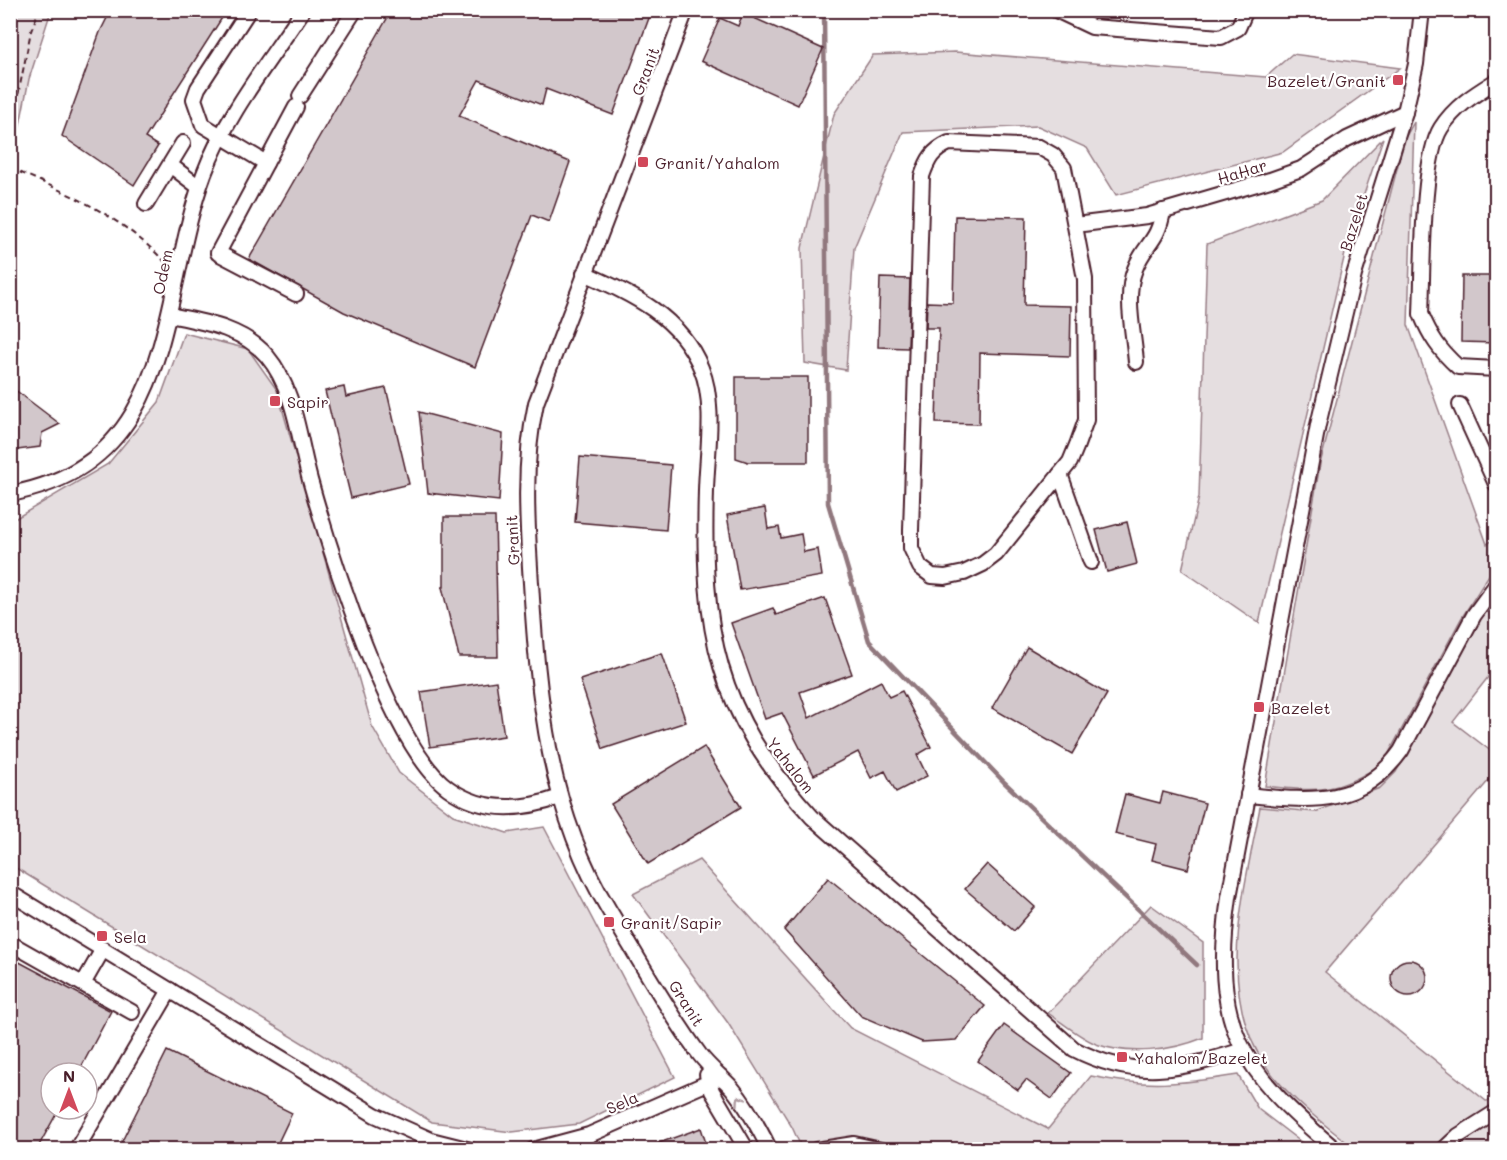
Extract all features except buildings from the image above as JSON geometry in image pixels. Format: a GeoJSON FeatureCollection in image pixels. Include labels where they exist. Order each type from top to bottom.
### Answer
{"type":"FeatureCollection","features":[{"type":"Feature","properties":{"kind":"street"},"geometry":{"type":"LineString","coordinates":[[249,10],[198,88],[194,99],[203,125],[220,138],[266,163]]}},
{"type":"Feature","properties":{"kind":"street","name":"Odem"},"geometry":{"type":"LineString","coordinates":[[10,494],[59,479],[88,461],[113,439],[135,412],[151,380],[200,187],[220,138],[303,10]]}},
{"type":"Feature","properties":{"kind":"street"},"geometry":{"type":"LineString","coordinates":[[296,294],[218,253],[298,102],[355,10]]}},
{"type":"Feature","properties":{"kind":"street","name":"Granit"},"geometry":{"type":"LineString","coordinates":[[687,10],[539,390],[531,429],[527,514],[537,669],[545,731],[560,797],[574,841],[596,887],[715,1079]]}},
{"type":"Feature","properties":{"kind":"street"},"geometry":{"type":"LineString","coordinates":[[1056,10],[1092,27],[1221,37],[1238,28],[1246,10]]}},
{"type":"Feature","properties":{"kind":"street","name":"Bazelet"},"geometry":{"type":"LineString","coordinates":[[1336,1149],[1273,1093],[1243,1050],[1227,1007],[1223,963],[1229,897],[1323,403],[1354,275],[1405,112],[1416,64],[1422,10]]}},
{"type":"Feature","properties":{"kind":"street"},"geometry":{"type":"LineString","coordinates":[[1497,81],[1461,103],[1440,129],[1428,163],[1421,314],[1428,333],[1440,351],[1458,368],[1497,369]]}},
{"type":"Feature","properties":{"kind":"street","name":"HaHar"},"geometry":{"type":"LineString","coordinates":[[1075,225],[1147,216],[1301,169],[1347,139],[1405,112]]}},
{"type":"Feature","properties":{"kind":"street"},"geometry":{"type":"LineString","coordinates":[[146,204],[183,143]]}},
{"type":"Feature","properties":{"kind":"street"},"geometry":{"type":"LineString","coordinates":[[949,143],[1039,147],[1053,154],[1064,168],[1075,225],[1085,279],[1086,420],[1070,462],[996,554],[983,564],[964,573],[945,577],[932,576],[920,567],[911,548],[922,176],[929,157],[937,149],[949,143]]}},
{"type":"Feature","properties":{"kind":"street"},"geometry":{"type":"LineString","coordinates":[[170,165],[200,187]]}},
{"type":"Feature","properties":{"kind":"street"},"geometry":{"type":"LineString","coordinates":[[1136,362],[1131,293],[1133,277],[1135,269],[1160,231],[1163,211]]}},
{"type":"Feature","properties":{"kind":"street","name":"Yahalom"},"geometry":{"type":"LineString","coordinates":[[584,273],[638,297],[658,311],[691,348],[702,370],[708,413],[705,537],[714,641],[722,674],[752,741],[785,788],[812,817],[1074,1049],[1098,1062],[1124,1068],[1148,1070],[1178,1069],[1243,1050]]}},
{"type":"Feature","properties":{"kind":"street"},"geometry":{"type":"LineString","coordinates":[[169,315],[216,325],[244,337],[268,357],[278,370],[292,409],[323,524],[353,610],[405,733],[431,773],[462,797],[494,807],[527,807],[560,797]]}},
{"type":"Feature","properties":{"kind":"street"},"geometry":{"type":"LineString","coordinates":[[1460,405],[1497,484]]}},
{"type":"Feature","properties":{"kind":"street"},"geometry":{"type":"LineString","coordinates":[[1060,474],[1091,562]]}},
{"type":"Feature","properties":{"kind":"street"},"geometry":{"type":"LineString","coordinates":[[1248,795],[1298,800],[1323,799],[1347,794],[1369,785],[1388,769],[1401,751],[1474,615],[1497,585]]}},
{"type":"Feature","properties":{"kind":"street"},"geometry":{"type":"LineString","coordinates":[[10,892],[375,1114],[431,1140],[471,1149]]}},
{"type":"Feature","properties":{"kind":"street"},"geometry":{"type":"LineString","coordinates":[[10,943],[132,1012]]}},
{"type":"Feature","properties":{"kind":"street"},"geometry":{"type":"LineString","coordinates":[[83,984],[103,949]]}},
{"type":"Feature","properties":{"kind":"street"},"geometry":{"type":"LineString","coordinates":[[76,1149],[170,990]]}},
{"type":"Feature","properties":{"kind":"street"},"geometry":{"type":"LineString","coordinates":[[715,1079],[747,1149]]}},
{"type":"Feature","properties":{"kind":"street"},"geometry":{"type":"LineString","coordinates":[[715,1079],[740,1098],[770,1149]]}},
{"type":"Feature","properties":{"kind":"street","name":"Sela"},"geometry":{"type":"LineString","coordinates":[[533,1149],[589,1135],[715,1079]]}},
{"type":"Feature","properties":{"kind":"street"},"geometry":{"type":"LineString","coordinates":[[1443,1149],[1458,1136],[1497,1112]]}},
{"type":"Feature","properties":{"kind":"street"},"geometry":{"type":"LineString","coordinates":[[816,1149],[854,1144],[880,1149]]}},
{"type":"Feature","properties":{"kind":"path"},"geometry":{"type":"LineString","coordinates":[[10,135],[30,31],[39,10]]}},
{"type":"Feature","properties":{"kind":"path"},"geometry":{"type":"LineString","coordinates":[[10,168],[75,196],[119,221],[148,244],[177,278]]}},
{"type":"Feature","properties":{"kind":"shaded area"},"geometry":{"type":"Polygon","coordinates":[[[11,10],[51,11],[29,79],[11,170],[11,10]]]}},
{"type":"Feature","properties":{"kind":"shaded area"},"geometry":{"type":"Polygon","coordinates":[[[955,52],[1266,77],[1292,54],[1400,68],[1283,152],[1116,195],[1087,148],[1038,126],[903,132],[854,248],[846,370],[805,363],[802,248],[834,114],[873,55],[955,52]]]}},
{"type":"Feature","properties":{"kind":"shaded area"},"geometry":{"type":"Polygon","coordinates":[[[1414,122],[1408,325],[1487,544],[1496,538],[1496,564],[1461,619],[1384,762],[1353,780],[1327,788],[1299,789],[1265,786],[1320,464],[1405,138],[1414,122]]]}},
{"type":"Feature","properties":{"kind":"shaded area"},"geometry":{"type":"Polygon","coordinates":[[[1383,138],[1347,245],[1259,623],[1182,570],[1199,497],[1207,244],[1322,200],[1383,138]]]}},
{"type":"Feature","properties":{"kind":"shaded area"},"geometry":{"type":"Polygon","coordinates":[[[184,333],[248,349],[277,390],[372,726],[399,773],[453,815],[507,833],[544,827],[675,1077],[579,1124],[512,1132],[432,1122],[11,865],[11,521],[108,464],[159,402],[184,333]]]}},
{"type":"Feature","properties":{"kind":"shaded area"},"geometry":{"type":"Polygon","coordinates":[[[1496,597],[1496,667],[1453,722],[1496,755],[1496,772],[1325,972],[1486,1101],[1496,1100],[1496,1149],[1355,1149],[1309,1112],[1268,1069],[1251,1040],[1241,1008],[1237,975],[1241,907],[1260,807],[1315,812],[1380,788],[1396,772],[1477,624],[1496,597]]]}},
{"type":"Feature","properties":{"kind":"shaded area"},"geometry":{"type":"Polygon","coordinates":[[[699,860],[850,1028],[1048,1129],[1091,1076],[1130,1082],[1164,1083],[1238,1075],[1258,1109],[1310,1149],[802,1149],[792,1127],[728,1023],[633,894],[699,860]]]}},
{"type":"Feature","properties":{"kind":"shaded area"},"geometry":{"type":"Polygon","coordinates":[[[1151,905],[1203,943],[1203,1038],[1164,1049],[1136,1051],[1096,1044],[1077,1034],[1048,1013],[1151,905]]]}},
{"type":"Feature","properties":{"kind":"waterway"},"geometry":{"type":"LineString","coordinates":[[824,10],[828,503],[869,641],[1004,782],[1197,965]]}},
{"type":"Feature","properties":{"kind":"place","name":"Bazelet/Granit"},"geometry":{"type":"Point","coordinates":[1398,80]}},
{"type":"Feature","properties":{"kind":"place","name":"Granit/Yahalom"},"geometry":{"type":"Point","coordinates":[643,162]}},
{"type":"Feature","properties":{"kind":"place","name":"Sapir"},"geometry":{"type":"Point","coordinates":[275,401]}},
{"type":"Feature","properties":{"kind":"place","name":"Bazelet"},"geometry":{"type":"Point","coordinates":[1259,707]}},
{"type":"Feature","properties":{"kind":"place","name":"Granit/Sapir"},"geometry":{"type":"Point","coordinates":[609,922]}},
{"type":"Feature","properties":{"kind":"place","name":"Sela"},"geometry":{"type":"Point","coordinates":[102,936]}},
{"type":"Feature","properties":{"kind":"place","name":"Yahalom/Bazelet"},"geometry":{"type":"Point","coordinates":[1122,1057]}}]}
